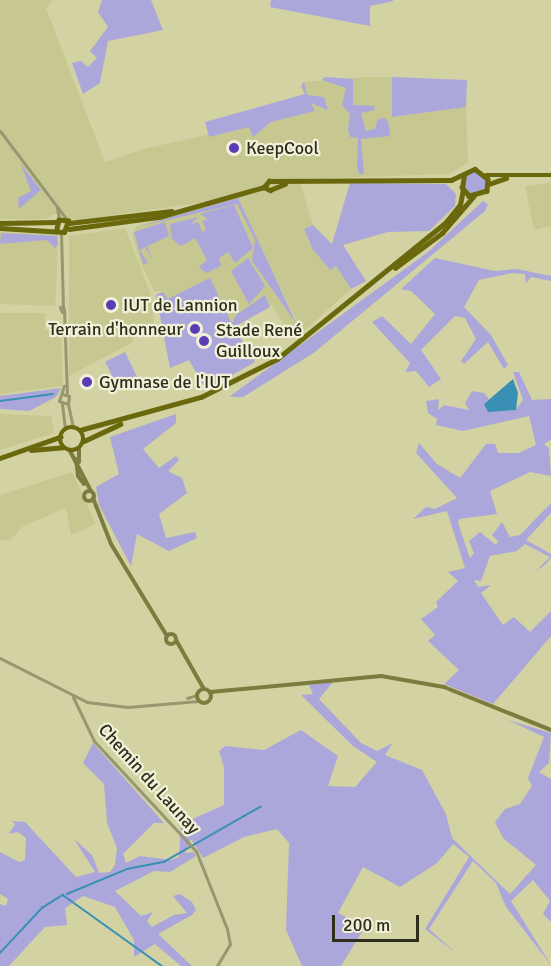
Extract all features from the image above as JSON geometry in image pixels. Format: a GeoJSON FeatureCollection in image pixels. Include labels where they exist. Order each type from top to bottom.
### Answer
{"type":"FeatureCollection","features":[{"type":"Feature","properties":{"kind":"main road"},"geometry":{"type":"LineString","coordinates":[[0,228],[95,227],[183,210],[273,185],[341,178],[451,180],[475,169],[486,174],[511,176],[551,175]]}},
{"type":"Feature","properties":{"kind":"main road"},"geometry":{"type":"LineString","coordinates":[[486,174],[489,184]]}},
{"type":"Feature","properties":{"kind":"main road"},"geometry":{"type":"LineString","coordinates":[[0,458],[60,437],[65,429],[73,427],[80,430],[131,419],[201,398],[249,375],[292,348],[446,222],[460,205],[464,175]]}},
{"type":"Feature","properties":{"kind":"main road"},"geometry":{"type":"LineString","coordinates":[[373,283],[442,233],[473,197],[483,195],[489,184],[511,176]]}},
{"type":"Feature","properties":{"kind":"main road"},"geometry":{"type":"LineString","coordinates":[[360,178],[446,182],[463,188],[473,197]]}},
{"type":"Feature","properties":{"kind":"main road"},"geometry":{"type":"LineString","coordinates":[[0,223],[63,227],[183,210]]}},
{"type":"Feature","properties":{"kind":"main road"},"geometry":{"type":"LineString","coordinates":[[95,227],[121,218]]}},
{"type":"Feature","properties":{"kind":"main road"},"geometry":{"type":"LineString","coordinates":[[79,466],[80,448],[84,441],[131,419]]}},
{"type":"Feature","properties":{"kind":"main road"},"geometry":{"type":"LineString","coordinates":[[80,430],[84,441]]}},
{"type":"Feature","properties":{"kind":"main road"},"geometry":{"type":"LineString","coordinates":[[60,437],[63,447]]}},
{"type":"Feature","properties":{"kind":"main road"},"geometry":{"type":"LineString","coordinates":[[19,452],[63,447],[70,451],[76,459],[96,510],[159,624],[182,651],[198,677],[200,691],[198,700],[210,699],[227,693]]}},
{"type":"Feature","properties":{"kind":"main road"},"geometry":{"type":"LineString","coordinates":[[70,451],[80,448]]}},
{"type":"Feature","properties":{"kind":"main road"},"geometry":{"type":"LineString","coordinates":[[76,459],[78,476],[84,482]]}},
{"type":"Feature","properties":{"kind":"main road"},"geometry":{"type":"LineString","coordinates":[[88,491],[91,499]]}},
{"type":"Feature","properties":{"kind":"main road"},"geometry":{"type":"LineString","coordinates":[[169,635],[174,642]]}},
{"type":"Feature","properties":{"kind":"main road"},"geometry":{"type":"LineString","coordinates":[[200,691],[227,693],[353,676],[407,679],[458,692],[551,730]]}},
{"type":"Feature","properties":{"kind":"main road"},"geometry":{"type":"LineString","coordinates":[[210,692],[210,699]]}},
{"type":"Feature","properties":{"kind":"street"},"geometry":{"type":"LineString","coordinates":[[0,131],[56,206],[63,227],[62,312],[65,384],[73,427]]}},
{"type":"Feature","properties":{"kind":"street"},"geometry":{"type":"LineString","coordinates":[[56,206],[63,227]]}},
{"type":"Feature","properties":{"kind":"street"},"geometry":{"type":"LineString","coordinates":[[65,384],[62,394],[65,429]]}},
{"type":"Feature","properties":{"kind":"street"},"geometry":{"type":"LineString","coordinates":[[62,394],[67,394]]}},
{"type":"Feature","properties":{"kind":"street"},"geometry":{"type":"LineString","coordinates":[[62,404],[68,404]]}},
{"type":"Feature","properties":{"kind":"street"},"geometry":{"type":"LineString","coordinates":[[0,658],[25,667],[73,697],[87,702],[128,707],[182,699],[198,700]]}},
{"type":"Feature","properties":{"kind":"street"},"geometry":{"type":"LineString","coordinates":[[182,699],[200,691]]}},
{"type":"Feature","properties":{"kind":"street"},"geometry":{"type":"LineString","coordinates":[[73,697],[77,708]]}},
{"type":"Feature","properties":{"kind":"street"},"geometry":{"type":"LineString","coordinates":[[77,708],[80,699]]}},
{"type":"Feature","properties":{"kind":"street","name":"Chemin du Launay"},"geometry":{"type":"LineString","coordinates":[[77,708],[98,746],[196,851],[227,929],[230,944],[217,966]]}},
{"type":"Feature","properties":{"kind":"shaded area"},"geometry":{"type":"Polygon","coordinates":[[[0,0],[53,0],[46,8],[105,162],[143,149],[315,111],[301,86],[304,82],[392,77],[393,117],[466,107],[468,162],[449,174],[299,179],[313,225],[304,230],[310,245],[329,269],[336,266],[351,289],[302,333],[264,253],[299,330],[291,335],[272,305],[234,327],[159,306],[156,295],[163,291],[154,291],[139,258],[132,235],[137,226],[235,198],[78,220],[52,214],[47,219],[0,219],[0,0]]]}},
{"type":"Feature","properties":{"kind":"shaded area"},"geometry":{"type":"Polygon","coordinates":[[[102,0],[151,0],[163,30],[108,41],[100,83],[83,94],[72,63],[81,61],[88,67],[97,58],[90,51],[108,27],[98,12],[102,0]]]}},
{"type":"Feature","properties":{"kind":"shaded area"},"geometry":{"type":"Polygon","coordinates":[[[271,0],[393,1],[370,6],[370,26],[270,7],[271,0]]]}},
{"type":"Feature","properties":{"kind":"shaded area"},"geometry":{"type":"Polygon","coordinates":[[[325,77],[353,79],[353,105],[374,106],[375,110],[361,113],[366,131],[375,129],[378,119],[385,118],[389,124],[390,136],[361,139],[364,174],[359,174],[357,167],[358,138],[350,137],[348,129],[350,114],[342,105],[346,88],[322,80],[325,77]]]}},
{"type":"Feature","properties":{"kind":"shaded area"},"geometry":{"type":"Polygon","coordinates":[[[392,77],[467,80],[466,107],[392,117],[392,77]]]}},
{"type":"Feature","properties":{"kind":"shaded area"},"geometry":{"type":"Polygon","coordinates":[[[304,82],[307,95],[324,97],[328,110],[311,103],[315,111],[271,122],[253,137],[249,127],[209,137],[205,122],[305,94],[301,86],[304,82]]]}},
{"type":"Feature","properties":{"kind":"shaded area"},"geometry":{"type":"Polygon","coordinates":[[[21,164],[41,190],[19,209],[18,198],[31,191],[21,164]]]}},
{"type":"Feature","properties":{"kind":"shaded area"},"geometry":{"type":"Polygon","coordinates":[[[475,172],[483,175],[486,183],[483,191],[475,194],[467,191],[464,183],[467,175],[475,172]]]}},
{"type":"Feature","properties":{"kind":"shaded area"},"geometry":{"type":"Polygon","coordinates":[[[350,183],[446,184],[456,194],[455,206],[429,231],[388,232],[343,245],[366,281],[351,289],[336,266],[330,270],[312,248],[304,229],[313,225],[332,244],[350,183]]]}},
{"type":"Feature","properties":{"kind":"shaded area"},"geometry":{"type":"Polygon","coordinates":[[[551,183],[551,226],[534,230],[525,186],[551,183]]]}},
{"type":"Feature","properties":{"kind":"shaded area"},"geometry":{"type":"Polygon","coordinates":[[[238,198],[296,323],[252,261],[255,240],[237,204],[137,227],[238,198]]]}},
{"type":"Feature","properties":{"kind":"shaded area"},"geometry":{"type":"Polygon","coordinates":[[[483,201],[488,204],[485,211],[315,352],[243,397],[229,397],[428,252],[483,201]]]}},
{"type":"Feature","properties":{"kind":"shaded area"},"geometry":{"type":"Polygon","coordinates":[[[234,205],[253,248],[235,263],[228,252],[219,258],[221,266],[206,273],[199,267],[207,260],[195,238],[181,246],[172,239],[170,224],[198,217],[191,224],[198,222],[203,233],[206,228],[202,221],[208,219],[200,214],[234,205]]]}},
{"type":"Feature","properties":{"kind":"shaded area"},"geometry":{"type":"Polygon","coordinates":[[[165,222],[169,236],[147,246],[152,259],[145,247],[140,250],[148,263],[143,264],[134,232],[165,222]]]}},
{"type":"Feature","properties":{"kind":"shaded area","name":"IUT de Lannion"},"geometry":{"type":"Polygon","coordinates":[[[125,228],[150,292],[155,329],[136,329],[133,342],[69,376],[69,236],[125,228]]]}},
{"type":"Feature","properties":{"kind":"shaded area"},"geometry":{"type":"Polygon","coordinates":[[[0,232],[58,234],[55,306],[0,304],[0,232]]]}},
{"type":"Feature","properties":{"kind":"shaded area"},"geometry":{"type":"Polygon","coordinates":[[[1,233],[57,236],[58,244],[55,248],[47,240],[0,244],[1,233]]]}},
{"type":"Feature","properties":{"kind":"shaded area"},"geometry":{"type":"Polygon","coordinates":[[[248,258],[265,286],[249,304],[231,271],[248,258]]]}},
{"type":"Feature","properties":{"kind":"shaded area"},"geometry":{"type":"Polygon","coordinates":[[[435,258],[495,271],[517,269],[551,276],[551,281],[531,277],[526,283],[525,274],[512,273],[479,280],[464,307],[491,335],[508,365],[504,369],[488,342],[464,364],[461,361],[476,339],[465,318],[455,316],[421,350],[441,379],[429,387],[416,371],[405,372],[410,363],[372,322],[382,316],[411,344],[435,314],[411,291],[401,289],[435,258]]]}},
{"type":"Feature","properties":{"kind":"shaded area","name":"Stade René Guilloux"},"geometry":{"type":"Polygon","coordinates":[[[210,278],[232,324],[236,315],[265,295],[270,307],[234,327],[255,362],[206,390],[189,360],[170,368],[156,295],[163,292],[168,299],[210,278]]]}},
{"type":"Feature","properties":{"kind":"shaded area"},"geometry":{"type":"Polygon","coordinates":[[[0,313],[45,313],[45,330],[61,331],[63,386],[0,394],[0,313]]]}},
{"type":"Feature","properties":{"kind":"shaded area"},"geometry":{"type":"Polygon","coordinates":[[[125,352],[138,379],[118,389],[105,362],[125,352]]]}},
{"type":"Feature","properties":{"kind":"shaded area"},"geometry":{"type":"Polygon","coordinates":[[[513,372],[519,372],[532,400],[551,399],[551,440],[544,444],[549,448],[551,476],[530,472],[490,491],[497,514],[459,519],[458,523],[470,558],[474,553],[469,541],[480,532],[496,545],[498,541],[492,535],[502,522],[510,537],[520,535],[551,503],[551,513],[526,540],[551,554],[551,558],[546,564],[535,572],[550,557],[525,544],[517,551],[490,556],[481,581],[474,580],[478,587],[491,585],[481,593],[503,625],[514,617],[530,632],[551,611],[551,636],[493,704],[444,684],[459,670],[428,641],[435,635],[421,619],[438,607],[436,602],[458,581],[448,572],[465,568],[447,511],[413,519],[426,507],[435,509],[457,498],[416,453],[419,443],[437,464],[460,478],[486,444],[495,444],[498,453],[519,453],[536,445],[529,416],[463,431],[436,425],[437,419],[428,413],[426,401],[439,399],[438,410],[444,405],[469,410],[465,403],[472,391],[484,393],[489,399],[484,404],[492,411],[515,410],[523,400],[513,372]]]}},
{"type":"Feature","properties":{"kind":"shaded area"},"geometry":{"type":"Polygon","coordinates":[[[61,388],[56,397],[29,411],[0,409],[0,396],[61,388]]]}},
{"type":"Feature","properties":{"kind":"shaded area"},"geometry":{"type":"Polygon","coordinates":[[[0,414],[51,416],[54,433],[0,450],[0,414]]]}},
{"type":"Feature","properties":{"kind":"shaded area"},"geometry":{"type":"Polygon","coordinates":[[[176,414],[176,423],[143,449],[159,468],[176,456],[179,460],[168,471],[182,478],[187,493],[159,514],[166,538],[195,532],[197,538],[169,551],[137,534],[131,566],[99,505],[96,487],[119,474],[110,437],[176,414]]]}},
{"type":"Feature","properties":{"kind":"shaded area"},"geometry":{"type":"Polygon","coordinates":[[[72,472],[96,524],[71,535],[66,508],[22,527],[11,540],[0,540],[0,495],[72,472]]]}},
{"type":"Feature","properties":{"kind":"shaded area"},"geometry":{"type":"Polygon","coordinates":[[[333,682],[319,699],[361,743],[377,751],[393,743],[385,755],[422,770],[446,814],[452,838],[510,894],[536,865],[503,838],[495,822],[505,809],[520,804],[532,786],[528,778],[544,737],[508,720],[551,733],[549,763],[539,772],[551,779],[551,922],[543,914],[550,901],[533,880],[511,901],[551,965],[506,907],[496,883],[473,861],[429,929],[457,954],[425,929],[469,857],[453,844],[437,863],[400,887],[363,867],[338,913],[365,927],[341,966],[302,966],[286,930],[289,843],[277,829],[244,837],[203,858],[191,839],[185,853],[194,852],[196,856],[170,872],[154,871],[115,891],[141,916],[153,912],[147,921],[152,927],[174,915],[187,913],[173,896],[180,894],[192,902],[196,910],[192,915],[158,934],[192,966],[181,966],[155,944],[134,957],[134,940],[115,907],[83,896],[65,908],[67,925],[45,927],[9,966],[0,966],[0,904],[6,906],[8,899],[0,894],[0,852],[19,862],[25,860],[26,838],[18,832],[9,834],[15,824],[12,821],[25,822],[76,877],[95,872],[74,839],[92,855],[99,873],[110,872],[115,865],[117,848],[107,823],[104,784],[83,763],[93,743],[164,823],[154,823],[123,854],[126,863],[140,856],[171,860],[179,857],[181,824],[224,805],[224,767],[219,751],[225,746],[264,750],[301,730],[338,756],[328,786],[355,787],[377,762],[353,746],[301,695],[313,694],[309,685],[333,682]]]}},
{"type":"Feature","properties":{"kind":"water"},"geometry":{"type":"Polygon","coordinates":[[[513,379],[518,393],[516,410],[488,412],[484,404],[513,379]]]}},
{"type":"Feature","properties":{"kind":"waterway"},"geometry":{"type":"LineString","coordinates":[[0,401],[53,394]]}},
{"type":"Feature","properties":{"kind":"waterway"},"geometry":{"type":"LineString","coordinates":[[67,894],[127,869],[164,862],[260,807]]}},
{"type":"Feature","properties":{"kind":"waterway"},"geometry":{"type":"LineString","coordinates":[[0,953],[42,908],[63,895],[162,966]]}},
{"type":"Feature","properties":{"kind":"place","name":"KeepCool"},"geometry":{"type":"Point","coordinates":[234,148]}},
{"type":"Feature","properties":{"kind":"place","name":"IUT de Lannion"},"geometry":{"type":"Point","coordinates":[111,305]}},
{"type":"Feature","properties":{"kind":"place","name":"Terrain d'honneur"},"geometry":{"type":"Point","coordinates":[195,329]}},
{"type":"Feature","properties":{"kind":"place","name":"Stade René Guilloux"},"geometry":{"type":"Point","coordinates":[204,341]}},
{"type":"Feature","properties":{"kind":"place","name":"Gymnase de l'IUT"},"geometry":{"type":"Point","coordinates":[87,382]}}]}
